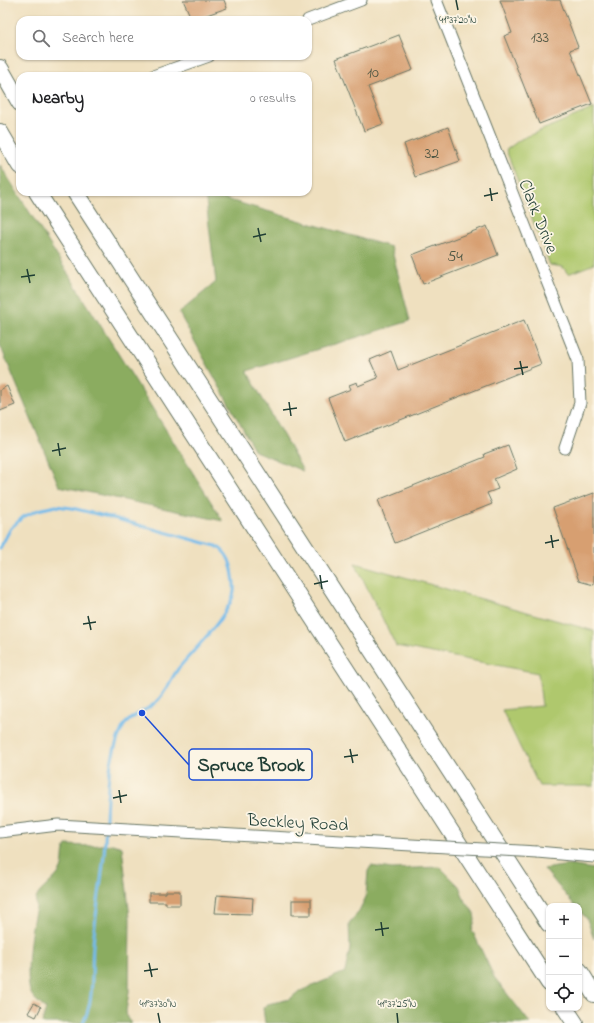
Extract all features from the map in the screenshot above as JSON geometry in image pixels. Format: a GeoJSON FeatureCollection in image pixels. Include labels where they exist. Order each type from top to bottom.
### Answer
{"type":"FeatureCollection","features":[{"type":"Feature","properties":{"kind":"highway"},"geometry":{"type":"LineString","coordinates":[[0,68],[16,96]]}},
{"type":"Feature","properties":{"kind":"highway"},"geometry":{"type":"LineString","coordinates":[[0,132],[16,159]]}},
{"type":"Feature","properties":{"kind":"highway"},"geometry":{"type":"LineString","coordinates":[[39,196],[546,978]]}},
{"type":"Feature","properties":{"kind":"highway"},"geometry":{"type":"LineString","coordinates":[[78,196],[546,919]]}},
{"type":"Feature","properties":{"kind":"highway"},"geometry":{"type":"LineString","coordinates":[[582,975],[594,994]]}},
{"type":"Feature","properties":{"kind":"highway"},"geometry":{"type":"LineString","coordinates":[[567,1011],[575,1023]]}},
{"type":"Feature","properties":{"kind":"street"},"geometry":{"type":"LineString","coordinates":[[312,18],[361,0]]}},
{"type":"Feature","properties":{"kind":"street","name":"Clark Drive"},"geometry":{"type":"LineString","coordinates":[[436,0],[578,360],[580,403],[565,448]]}},
{"type":"Feature","properties":{"kind":"street"},"geometry":{"type":"LineString","coordinates":[[164,72],[198,60]]}},
{"type":"Feature","properties":{"kind":"street","name":"Beckley Road"},"geometry":{"type":"LineString","coordinates":[[0,832],[58,825],[537,852],[594,857]]}},
{"type":"Feature","properties":{"kind":"green space"},"geometry":{"type":"Polygon","coordinates":[[[594,108],[594,264],[568,274],[563,267],[550,265],[506,150],[521,139],[594,108]]]}},
{"type":"Feature","properties":{"kind":"green space"},"geometry":{"type":"Polygon","coordinates":[[[0,165],[16,191],[16,196],[19,196],[223,521],[59,486],[0,345],[0,165]]]}},
{"type":"Feature","properties":{"kind":"green space"},"geometry":{"type":"Polygon","coordinates":[[[205,196],[215,196],[391,247],[410,321],[247,371],[303,471],[255,451],[179,313],[216,282],[205,196]]]}},
{"type":"Feature","properties":{"kind":"green space"},"geometry":{"type":"Polygon","coordinates":[[[355,563],[594,631],[594,786],[539,786],[502,710],[542,706],[538,673],[396,646],[355,563]]]}},
{"type":"Feature","properties":{"kind":"green space"},"geometry":{"type":"Polygon","coordinates":[[[113,844],[122,847],[130,918],[129,992],[126,1011],[127,1018],[131,1023],[42,1023],[46,1009],[36,1001],[31,994],[28,973],[29,950],[36,908],[36,899],[40,892],[60,871],[66,845],[89,846],[113,844]]]}},
{"type":"Feature","properties":{"kind":"green space"},"geometry":{"type":"Polygon","coordinates":[[[568,865],[594,869],[594,939],[587,919],[582,913],[582,903],[572,903],[544,869],[568,865]]]}},
{"type":"Feature","properties":{"kind":"green space"},"geometry":{"type":"Polygon","coordinates":[[[371,866],[392,869],[440,867],[459,886],[464,899],[474,913],[475,920],[472,930],[494,977],[530,1023],[265,1023],[263,1008],[268,1004],[290,999],[298,992],[345,972],[350,948],[349,923],[358,913],[366,897],[368,871],[371,866]]]}},
{"type":"Feature","properties":{"kind":"building"},"geometry":{"type":"Polygon","coordinates":[[[183,0],[224,0],[227,8],[204,16],[190,16],[183,0]]]}},
{"type":"Feature","properties":{"kind":"building"},"geometry":{"type":"Polygon","coordinates":[[[500,0],[560,0],[578,47],[570,50],[592,104],[539,124],[504,36],[512,33],[500,0]]]}},
{"type":"Feature","properties":{"kind":"building"},"geometry":{"type":"Polygon","coordinates":[[[399,35],[413,70],[368,87],[383,124],[364,131],[336,59],[399,35]]]}},
{"type":"Feature","properties":{"kind":"building"},"geometry":{"type":"Polygon","coordinates":[[[448,127],[460,161],[415,177],[404,144],[448,127]]]}},
{"type":"Feature","properties":{"kind":"building"},"geometry":{"type":"Polygon","coordinates":[[[487,226],[498,255],[423,284],[412,255],[487,226]]]}},
{"type":"Feature","properties":{"kind":"building"},"geometry":{"type":"Polygon","coordinates":[[[524,320],[541,364],[345,442],[328,398],[351,389],[349,385],[357,382],[358,386],[378,378],[370,360],[391,351],[398,370],[524,320]]]}},
{"type":"Feature","properties":{"kind":"building"},"geometry":{"type":"Polygon","coordinates":[[[7,386],[15,405],[0,411],[0,390],[7,386]]]}},
{"type":"Feature","properties":{"kind":"building"},"geometry":{"type":"Polygon","coordinates":[[[508,445],[517,469],[494,479],[498,489],[487,493],[492,504],[395,543],[378,500],[485,457],[484,454],[508,445]]]}},
{"type":"Feature","properties":{"kind":"building"},"geometry":{"type":"Polygon","coordinates":[[[594,493],[594,585],[579,581],[553,508],[594,493]]]}},
{"type":"Feature","properties":{"kind":"building"},"geometry":{"type":"Polygon","coordinates":[[[166,891],[180,891],[180,905],[166,905],[166,902],[149,902],[149,893],[166,893],[166,891]]]}},
{"type":"Feature","properties":{"kind":"building"},"geometry":{"type":"Polygon","coordinates":[[[217,895],[253,898],[252,914],[215,913],[217,895]]]}},
{"type":"Feature","properties":{"kind":"building"},"geometry":{"type":"Polygon","coordinates":[[[292,900],[311,900],[311,915],[292,915],[292,900]]]}},
{"type":"Feature","properties":{"kind":"building"},"geometry":{"type":"Polygon","coordinates":[[[34,1003],[41,1007],[36,1017],[28,1013],[34,1003]]]}},
{"type":"Feature","properties":{"kind":"waterway"},"geometry":{"type":"LineString","coordinates":[[0,548],[11,528],[23,517],[38,510],[56,506],[72,508],[113,518],[216,546],[227,556],[232,570],[234,591],[232,600],[226,610],[210,632],[178,669],[159,698],[152,705],[126,723],[117,742],[109,774],[104,855],[92,956],[91,995],[87,1014],[83,1023]]}},
{"type":"Feature","properties":{"kind":"place","name":"Spruce Brook"},"geometry":{"type":"Point","coordinates":[142,713]}}]}
